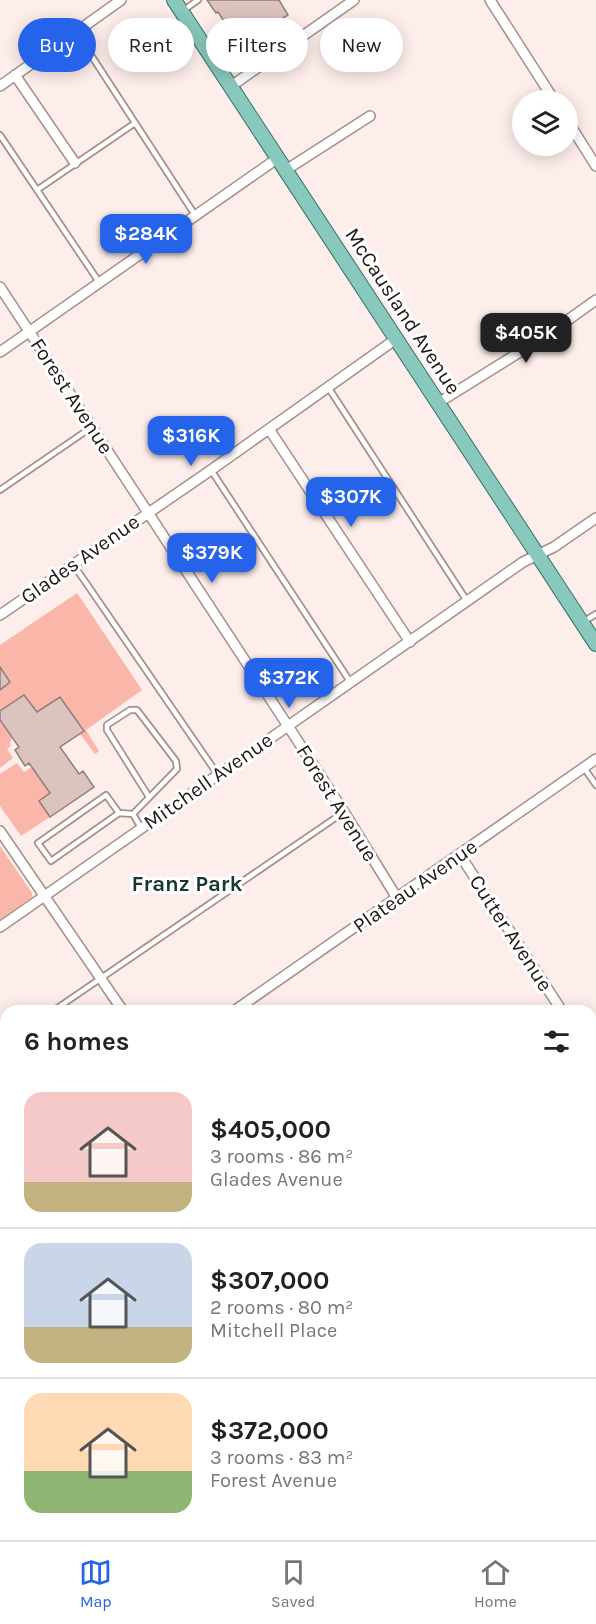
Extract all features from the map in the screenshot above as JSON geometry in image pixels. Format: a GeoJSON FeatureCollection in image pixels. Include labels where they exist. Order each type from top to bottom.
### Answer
{"type":"FeatureCollection","features":[{"type":"Feature","properties":{"kind":"main road","name":"McCausland Avenue"},"geometry":{"type":"LineString","coordinates":[[178,6],[596,644]]}},
{"type":"Feature","properties":{"kind":"street"},"geometry":{"type":"LineString","coordinates":[[96,18],[121,0]]}},
{"type":"Feature","properties":{"kind":"street"},"geometry":{"type":"LineString","coordinates":[[230,87],[354,0]]}},
{"type":"Feature","properties":{"kind":"street"},"geometry":{"type":"LineString","coordinates":[[490,0],[548,90]]}},
{"type":"Feature","properties":{"kind":"street"},"geometry":{"type":"LineString","coordinates":[[0,86],[19,72]]}},
{"type":"Feature","properties":{"kind":"street"},"geometry":{"type":"LineString","coordinates":[[15,75],[75,163]]}},
{"type":"Feature","properties":{"kind":"street"},"geometry":{"type":"LineString","coordinates":[[286,170],[370,116]]}},
{"type":"Feature","properties":{"kind":"street"},"geometry":{"type":"LineString","coordinates":[[578,137],[596,166]]}},
{"type":"Feature","properties":{"kind":"street"},"geometry":{"type":"LineString","coordinates":[[0,352],[278,158]]}},
{"type":"Feature","properties":{"kind":"street","name":"Forest Avenue"},"geometry":{"type":"LineString","coordinates":[[0,287],[288,725],[397,898]]}},
{"type":"Feature","properties":{"kind":"street"},"geometry":{"type":"LineString","coordinates":[[438,403],[547,335],[596,300]]}},
{"type":"Feature","properties":{"kind":"street","name":"Glades Avenue"},"geometry":{"type":"LineString","coordinates":[[0,615],[396,339]]}},
{"type":"Feature","properties":{"kind":"street"},"geometry":{"type":"LineString","coordinates":[[269,429],[410,642]]}},
{"type":"Feature","properties":{"kind":"street","name":"Mitchell Avenue"},"geometry":{"type":"LineString","coordinates":[[0,927],[523,562],[554,547],[596,518]]}},
{"type":"Feature","properties":{"kind":"street","name":"Plateau Avenue"},"geometry":{"type":"LineString","coordinates":[[243,1005],[596,759]]}},
{"type":"Feature","properties":{"kind":"street"},"geometry":{"type":"LineString","coordinates":[[0,831],[119,1005]]}},
{"type":"Feature","properties":{"kind":"street","name":"Cutter Avenue"},"geometry":{"type":"LineString","coordinates":[[460,855],[558,1005]]}},
{"type":"Feature","properties":{"kind":"lane"},"geometry":{"type":"LineString","coordinates":[[178,6],[198,0]]}},
{"type":"Feature","properties":{"kind":"lane"},"geometry":{"type":"LineString","coordinates":[[96,63],[195,215]]}},
{"type":"Feature","properties":{"kind":"lane"},"geometry":{"type":"LineString","coordinates":[[37,190],[135,123]]}},
{"type":"Feature","properties":{"kind":"lane"},"geometry":{"type":"LineString","coordinates":[[0,135],[99,282]]}},
{"type":"Feature","properties":{"kind":"lane"},"geometry":{"type":"LineString","coordinates":[[328,387],[467,602]]}},
{"type":"Feature","properties":{"kind":"lane"},"geometry":{"type":"LineString","coordinates":[[0,490],[92,427]]}},
{"type":"Feature","properties":{"kind":"lane"},"geometry":{"type":"LineString","coordinates":[[211,470],[351,682]]}},
{"type":"Feature","properties":{"kind":"lane"},"geometry":{"type":"LineString","coordinates":[[73,564],[218,775]]}},
{"type":"Feature","properties":{"kind":"lane"},"geometry":{"type":"LineString","coordinates":[[582,623],[596,614]]}},
{"type":"Feature","properties":{"kind":"lane"},"geometry":{"type":"LineString","coordinates":[[133,814],[177,769],[176,761],[137,710],[130,710],[107,725],[107,730],[149,796]]}},
{"type":"Feature","properties":{"kind":"lane"},"geometry":{"type":"LineString","coordinates":[[584,768],[595,782]]}},
{"type":"Feature","properties":{"kind":"lane"},"geometry":{"type":"LineString","coordinates":[[119,813],[106,795],[38,843],[51,861],[119,813],[133,814]]}},
{"type":"Feature","properties":{"kind":"lane"},"geometry":{"type":"LineString","coordinates":[[62,1005],[344,812]]}},
{"type":"Feature","properties":{"kind":"lane"},"geometry":{"type":"LineString","coordinates":[[133,814],[141,828]]}},
{"type":"Feature","properties":{"kind":"shaded area"},"geometry":{"type":"Polygon","coordinates":[[[77,593],[142,690],[86,730],[99,751],[95,754],[80,734],[83,731],[60,697],[36,712],[24,695],[0,711],[0,686],[2,688],[10,682],[2,670],[0,671],[0,645],[77,593]]]}},
{"type":"Feature","properties":{"kind":"shaded area"},"geometry":{"type":"Polygon","coordinates":[[[0,720],[12,737],[11,746],[7,749],[13,758],[0,768],[0,720]]]}},
{"type":"Feature","properties":{"kind":"shaded area"},"geometry":{"type":"Polygon","coordinates":[[[17,763],[24,772],[32,767],[50,793],[39,801],[50,817],[21,836],[0,806],[0,774],[17,763]]]}},
{"type":"Feature","properties":{"kind":"shaded area"},"geometry":{"type":"Polygon","coordinates":[[[0,846],[32,893],[32,897],[0,920],[0,846]]]}},
{"type":"Feature","properties":{"kind":"building"},"geometry":{"type":"Polygon","coordinates":[[[207,0],[279,0],[288,15],[283,18],[222,18],[218,12],[216,13],[207,0]]]}},
{"type":"Feature","properties":{"kind":"building"},"geometry":{"type":"Polygon","coordinates":[[[0,667],[10,682],[0,690],[0,667]]]}},
{"type":"Feature","properties":{"kind":"building"},"geometry":{"type":"Polygon","coordinates":[[[24,695],[37,712],[60,697],[84,731],[60,747],[79,774],[83,771],[94,787],[50,817],[39,801],[50,793],[29,763],[25,766],[15,750],[19,747],[0,720],[0,711],[24,695]]]}},
{"type":"Feature","properties":{"kind":"district","name":"Franz Park"},"geometry":{"type":"Point","coordinates":[187,883]}}]}
